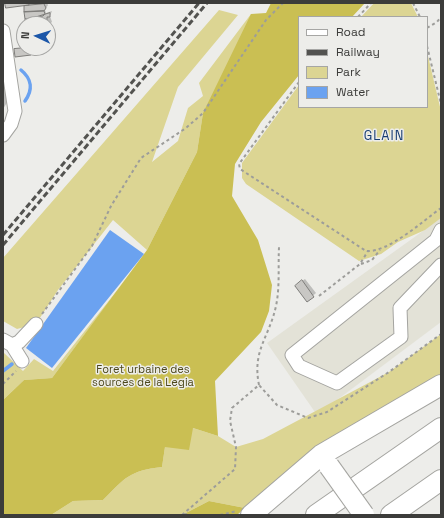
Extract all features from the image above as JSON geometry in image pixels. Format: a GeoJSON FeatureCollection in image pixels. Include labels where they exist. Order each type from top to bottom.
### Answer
{"type":"FeatureCollection","features":[{"type":"Feature","properties":{"kind":"highway"},"geometry":{"type":"LineString","coordinates":[[251,515],[325,461],[441,385]]}},
{"type":"Feature","properties":{"kind":"highway"},"geometry":{"type":"LineString","coordinates":[[316,515],[441,428]]}},
{"type":"Feature","properties":{"kind":"highway"},"geometry":{"type":"LineString","coordinates":[[325,461],[364,515]]}},
{"type":"Feature","properties":{"kind":"highway"},"geometry":{"type":"LineString","coordinates":[[391,515],[441,480]]}},
{"type":"Feature","properties":{"kind":"street"},"geometry":{"type":"LineString","coordinates":[[3,31],[5,60],[15,111],[11,124],[3,135]]}},
{"type":"Feature","properties":{"kind":"street"},"geometry":{"type":"LineString","coordinates":[[441,230],[436,240],[292,355],[299,366],[337,383],[343,379],[401,337],[400,308],[441,266]]}},
{"type":"Feature","properties":{"kind":"street"},"geometry":{"type":"LineString","coordinates":[[8,342],[20,342],[36,324]]}},
{"type":"Feature","properties":{"kind":"street"},"geometry":{"type":"LineString","coordinates":[[8,342],[22,361]]}},
{"type":"Feature","properties":{"kind":"path"},"geometry":{"type":"LineString","coordinates":[[36,324],[43,311],[92,246],[111,206],[141,158],[186,128],[203,113],[266,20],[283,3]]}},
{"type":"Feature","properties":{"kind":"path"},"geometry":{"type":"LineString","coordinates":[[359,16],[371,3]]}},
{"type":"Feature","properties":{"kind":"path"},"geometry":{"type":"LineString","coordinates":[[413,3],[420,16]]}},
{"type":"Feature","properties":{"kind":"path"},"geometry":{"type":"LineString","coordinates":[[428,27],[437,22],[441,17]]}},
{"type":"Feature","properties":{"kind":"path"},"geometry":{"type":"LineString","coordinates":[[428,50],[441,104]]}},
{"type":"Feature","properties":{"kind":"path"},"geometry":{"type":"LineString","coordinates":[[298,83],[271,119],[239,167],[260,183],[368,251],[381,250]]}},
{"type":"Feature","properties":{"kind":"path"},"geometry":{"type":"LineString","coordinates":[[319,296],[360,264],[372,260],[381,250],[441,208]]}},
{"type":"Feature","properties":{"kind":"path"},"geometry":{"type":"LineString","coordinates":[[279,247],[276,304],[271,324],[258,353],[257,374],[259,385],[277,405],[308,418],[327,412],[389,372],[441,334]]}},
{"type":"Feature","properties":{"kind":"path"},"geometry":{"type":"LineString","coordinates":[[360,264],[368,251]]}},
{"type":"Feature","properties":{"kind":"path"},"geometry":{"type":"LineString","coordinates":[[3,384],[16,371],[22,361]]}},
{"type":"Feature","properties":{"kind":"path"},"geometry":{"type":"LineString","coordinates":[[182,515],[235,469],[236,447],[230,421],[232,408],[259,385]]}},
{"type":"Feature","properties":{"kind":"path"},"geometry":{"type":"LineString","coordinates":[[182,515],[191,515]]}},
{"type":"Feature","properties":{"kind":"shaded area"},"geometry":{"type":"Polygon","coordinates":[[[441,218],[441,322],[317,415],[267,343],[441,218]]]}},
{"type":"Feature","properties":{"kind":"green space","name":"Foret urbaine des sources de la Legia"},"geometry":{"type":"Polygon","coordinates":[[[271,3],[365,3],[353,16],[298,16],[298,76],[261,122],[235,164],[232,196],[258,240],[272,285],[269,311],[261,332],[215,381],[218,436],[193,428],[189,450],[165,447],[162,467],[142,471],[129,476],[103,500],[73,501],[51,515],[3,515],[3,400],[24,380],[52,378],[147,250],[197,152],[203,113],[251,14],[266,13],[271,3]]]}},
{"type":"Feature","properties":{"kind":"green space"},"geometry":{"type":"Polygon","coordinates":[[[374,3],[411,3],[418,16],[362,16],[374,3]]]}},
{"type":"Feature","properties":{"kind":"green space"},"geometry":{"type":"Polygon","coordinates":[[[219,10],[238,15],[178,87],[152,162],[178,141],[188,108],[203,96],[199,83],[251,14],[261,33],[203,113],[197,152],[147,250],[113,220],[58,290],[36,324],[17,329],[3,321],[3,258],[219,10]]]}},
{"type":"Feature","properties":{"kind":"green space"},"geometry":{"type":"Polygon","coordinates":[[[428,56],[441,111],[441,218],[425,230],[398,242],[381,254],[359,261],[246,184],[242,178],[242,163],[298,86],[298,108],[428,108],[428,56]]]}},
{"type":"Feature","properties":{"kind":"green space"},"geometry":{"type":"Polygon","coordinates":[[[123,283],[52,378],[24,380],[3,400],[3,352],[23,371],[34,359],[53,371],[123,283]]]}},
{"type":"Feature","properties":{"kind":"green space"},"geometry":{"type":"Polygon","coordinates":[[[441,334],[441,374],[245,508],[209,501],[182,515],[51,515],[73,501],[103,500],[129,476],[142,471],[162,467],[165,447],[193,428],[218,436],[236,447],[263,439],[389,372],[441,334]]]}},
{"type":"Feature","properties":{"kind":"green space"},"geometry":{"type":"Polygon","coordinates":[[[209,501],[245,508],[237,515],[182,515],[209,501]]]}},
{"type":"Feature","properties":{"kind":"water"},"geometry":{"type":"Polygon","coordinates":[[[110,230],[144,254],[52,368],[26,348],[110,230]]]}},
{"type":"Feature","properties":{"kind":"building"},"geometry":{"type":"Polygon","coordinates":[[[5,3],[29,3],[29,5],[6,8],[5,3]]]}},
{"type":"Feature","properties":{"kind":"building"},"geometry":{"type":"Polygon","coordinates":[[[44,4],[46,8],[44,11],[24,12],[24,6],[44,4]]]}},
{"type":"Feature","properties":{"kind":"building"},"geometry":{"type":"Polygon","coordinates":[[[44,11],[45,14],[43,16],[25,16],[24,12],[44,11]]]}},
{"type":"Feature","properties":{"kind":"building"},"geometry":{"type":"Polygon","coordinates":[[[50,13],[50,16],[40,16],[50,13]]]}},
{"type":"Feature","properties":{"kind":"building"},"geometry":{"type":"Polygon","coordinates":[[[14,49],[16,49],[16,56],[23,56],[15,57],[14,49]]]}},
{"type":"Feature","properties":{"kind":"building"},"geometry":{"type":"Polygon","coordinates":[[[302,280],[314,297],[307,302],[295,286],[302,280]]]}},
{"type":"Feature","properties":{"kind":"waterway"},"geometry":{"type":"LineString","coordinates":[[21,70],[25,73],[30,85],[28,97],[25,101]]}},
{"type":"Feature","properties":{"kind":"waterway"},"geometry":{"type":"LineString","coordinates":[[3,371],[12,364]]}},
{"type":"Feature","properties":{"kind":"railway"},"geometry":{"type":"LineString","coordinates":[[3,235],[199,3]]}},
{"type":"Feature","properties":{"kind":"railway"},"geometry":{"type":"LineString","coordinates":[[3,245],[207,3]]}},
{"type":"Feature","properties":{"kind":"district","name":"GLAIN"},"geometry":{"type":"Point","coordinates":[384,136]}}]}
